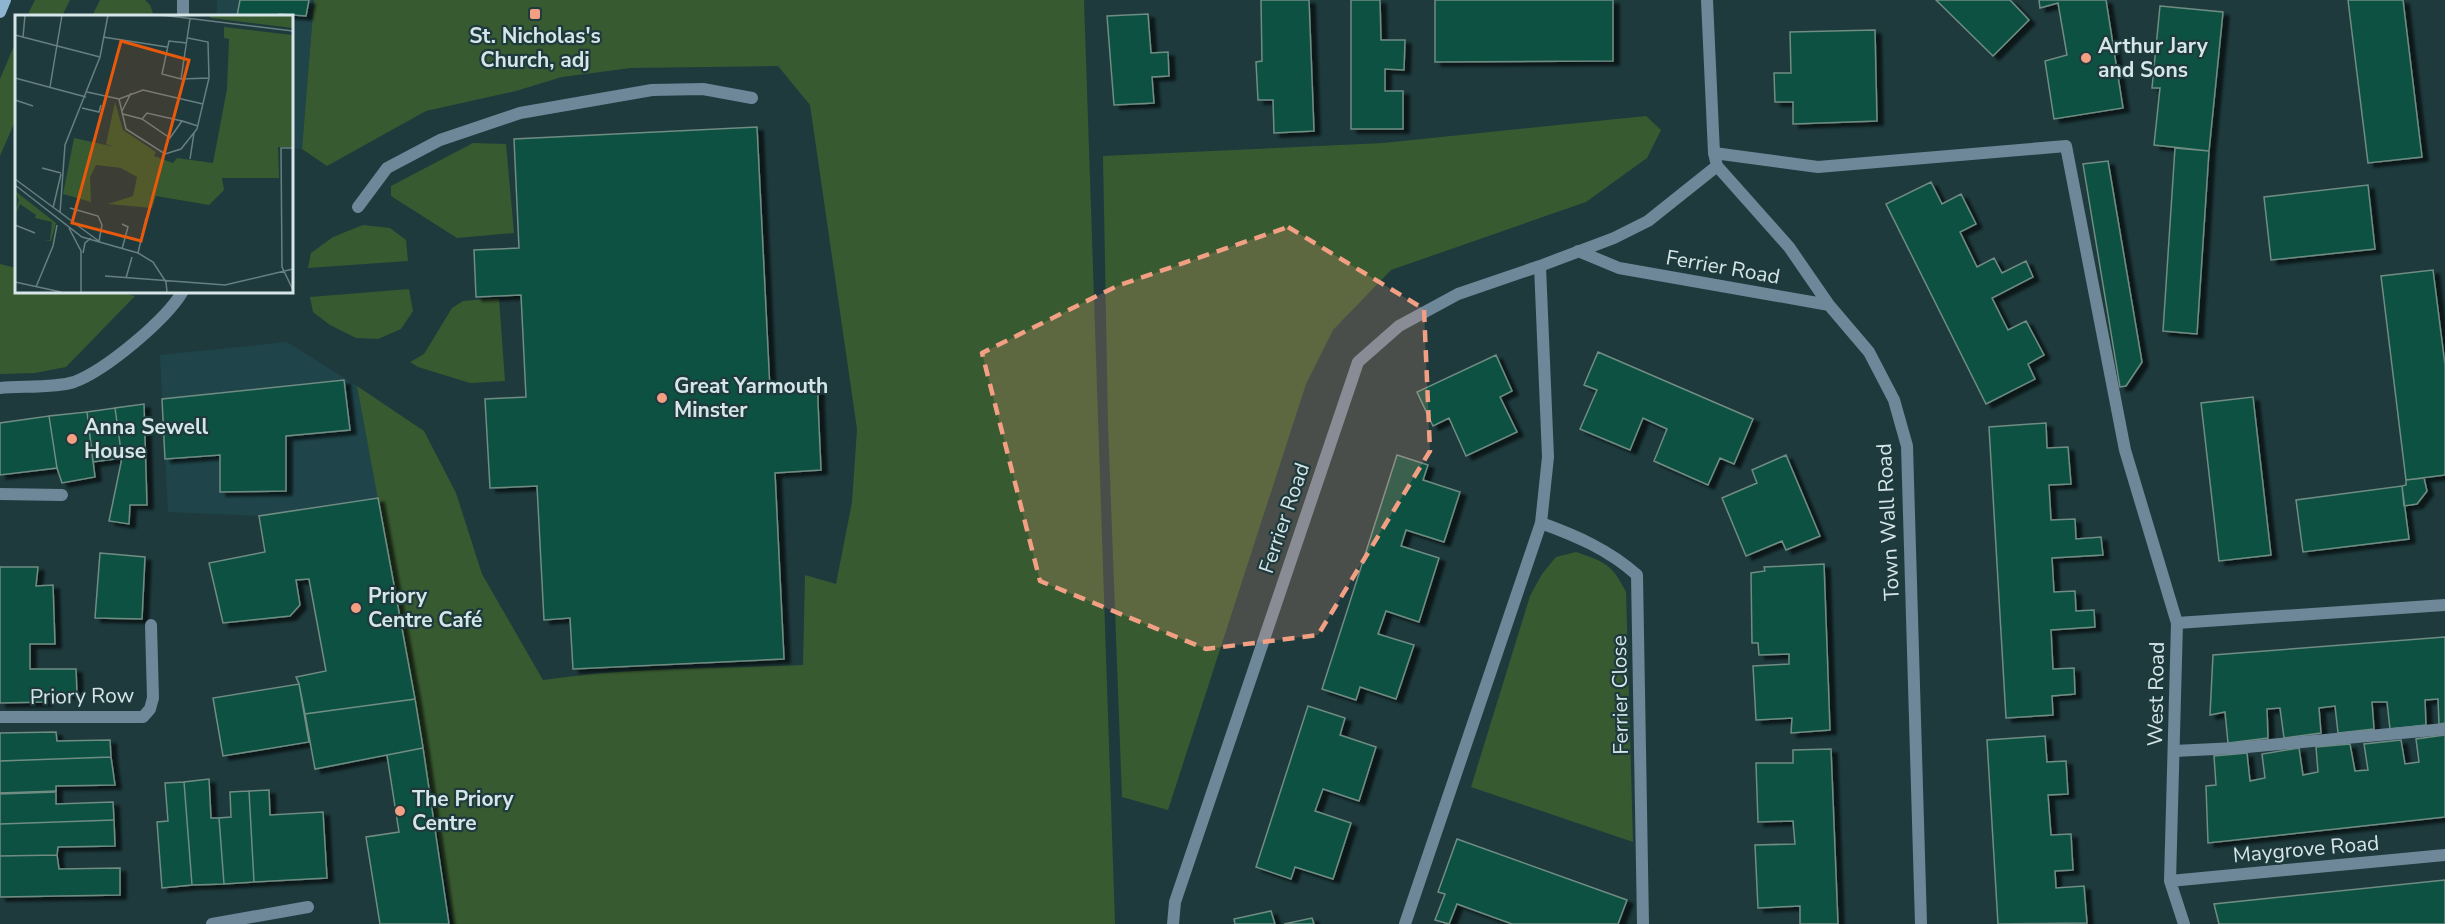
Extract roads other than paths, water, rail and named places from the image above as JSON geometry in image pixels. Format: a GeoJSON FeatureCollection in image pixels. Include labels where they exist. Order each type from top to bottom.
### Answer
{"type":"FeatureCollection","features":[{"type":"Feature","properties":{"kind":"main road"},"geometry":{"type":"LineString","coordinates":[[0,12],[5,0]]}},
{"type":"Feature","properties":{"kind":"street"},"geometry":{"type":"LineString","coordinates":[[1707,0],[1716,160],[1818,167],[2066,146],[2125,450],[2177,623]]}},
{"type":"Feature","properties":{"kind":"street"},"geometry":{"type":"LineString","coordinates":[[358,207],[387,168],[440,141],[520,113],[652,90],[704,89],[752,98]]}},
{"type":"Feature","properties":{"kind":"street","name":"Ferrier Road"},"geometry":{"type":"LineString","coordinates":[[1173,924],[1175,902],[1358,362],[1399,326],[1458,294],[1614,238],[1648,221],[1716,160]]}},
{"type":"Feature","properties":{"kind":"street","name":"Town Wall Road"},"geometry":{"type":"LineString","coordinates":[[1716,160],[1789,247],[1829,305],[1869,352],[1894,400],[1906,446],[1921,924]]}},
{"type":"Feature","properties":{"kind":"street","name":"Ferrier Road"},"geometry":{"type":"LineString","coordinates":[[1578,251],[1618,268],[1829,305]]}},
{"type":"Feature","properties":{"kind":"street"},"geometry":{"type":"LineString","coordinates":[[1405,924],[1541,523],[1548,457],[1540,266]]}},
{"type":"Feature","properties":{"kind":"street"},"geometry":{"type":"LineString","coordinates":[[0,388],[71,383],[94,373],[141,337],[176,304],[182,292]]}},
{"type":"Feature","properties":{"kind":"street"},"geometry":{"type":"LineString","coordinates":[[0,494],[62,495]]}},
{"type":"Feature","properties":{"kind":"street","name":"Ferrier Close"},"geometry":{"type":"LineString","coordinates":[[1541,523],[1583,538],[1624,563],[1637,576],[1643,924]]}},
{"type":"Feature","properties":{"kind":"street","name":"West Road"},"geometry":{"type":"LineString","coordinates":[[2184,924],[2170,881],[2177,623],[2445,605]]}},
{"type":"Feature","properties":{"kind":"street","name":"Priory Row"},"geometry":{"type":"LineString","coordinates":[[0,717],[142,717],[150,709],[153,698],[151,625]]}},
{"type":"Feature","properties":{"kind":"street"},"geometry":{"type":"LineString","coordinates":[[2174,751],[2236,748],[2445,729]]}},
{"type":"Feature","properties":{"kind":"street","name":"Maygrove Road"},"geometry":{"type":"LineString","coordinates":[[2170,881],[2445,855]]}},
{"type":"Feature","properties":{"kind":"street"},"geometry":{"type":"LineString","coordinates":[[212,924],[308,907]]}},
{"type":"Feature","properties":{"kind":"place","name":"St. Nicholas's Church, adj"},"geometry":{"type":"Point","coordinates":[535,14]}},
{"type":"Feature","properties":{"kind":"place","name":"Arthur Jary and Sons"},"geometry":{"type":"Point","coordinates":[2086,58]}},
{"type":"Feature","properties":{"kind":"place","name":"Great Yarmouth Minster"},"geometry":{"type":"Point","coordinates":[662,398]}},
{"type":"Feature","properties":{"kind":"place","name":"Anna Sewell House"},"geometry":{"type":"Point","coordinates":[72,439]}},
{"type":"Feature","properties":{"kind":"place","name":"Priory Centre Café"},"geometry":{"type":"Point","coordinates":[356,608]}},
{"type":"Feature","properties":{"kind":"place","name":"The Priory Centre"},"geometry":{"type":"Point","coordinates":[400,811]}}]}
